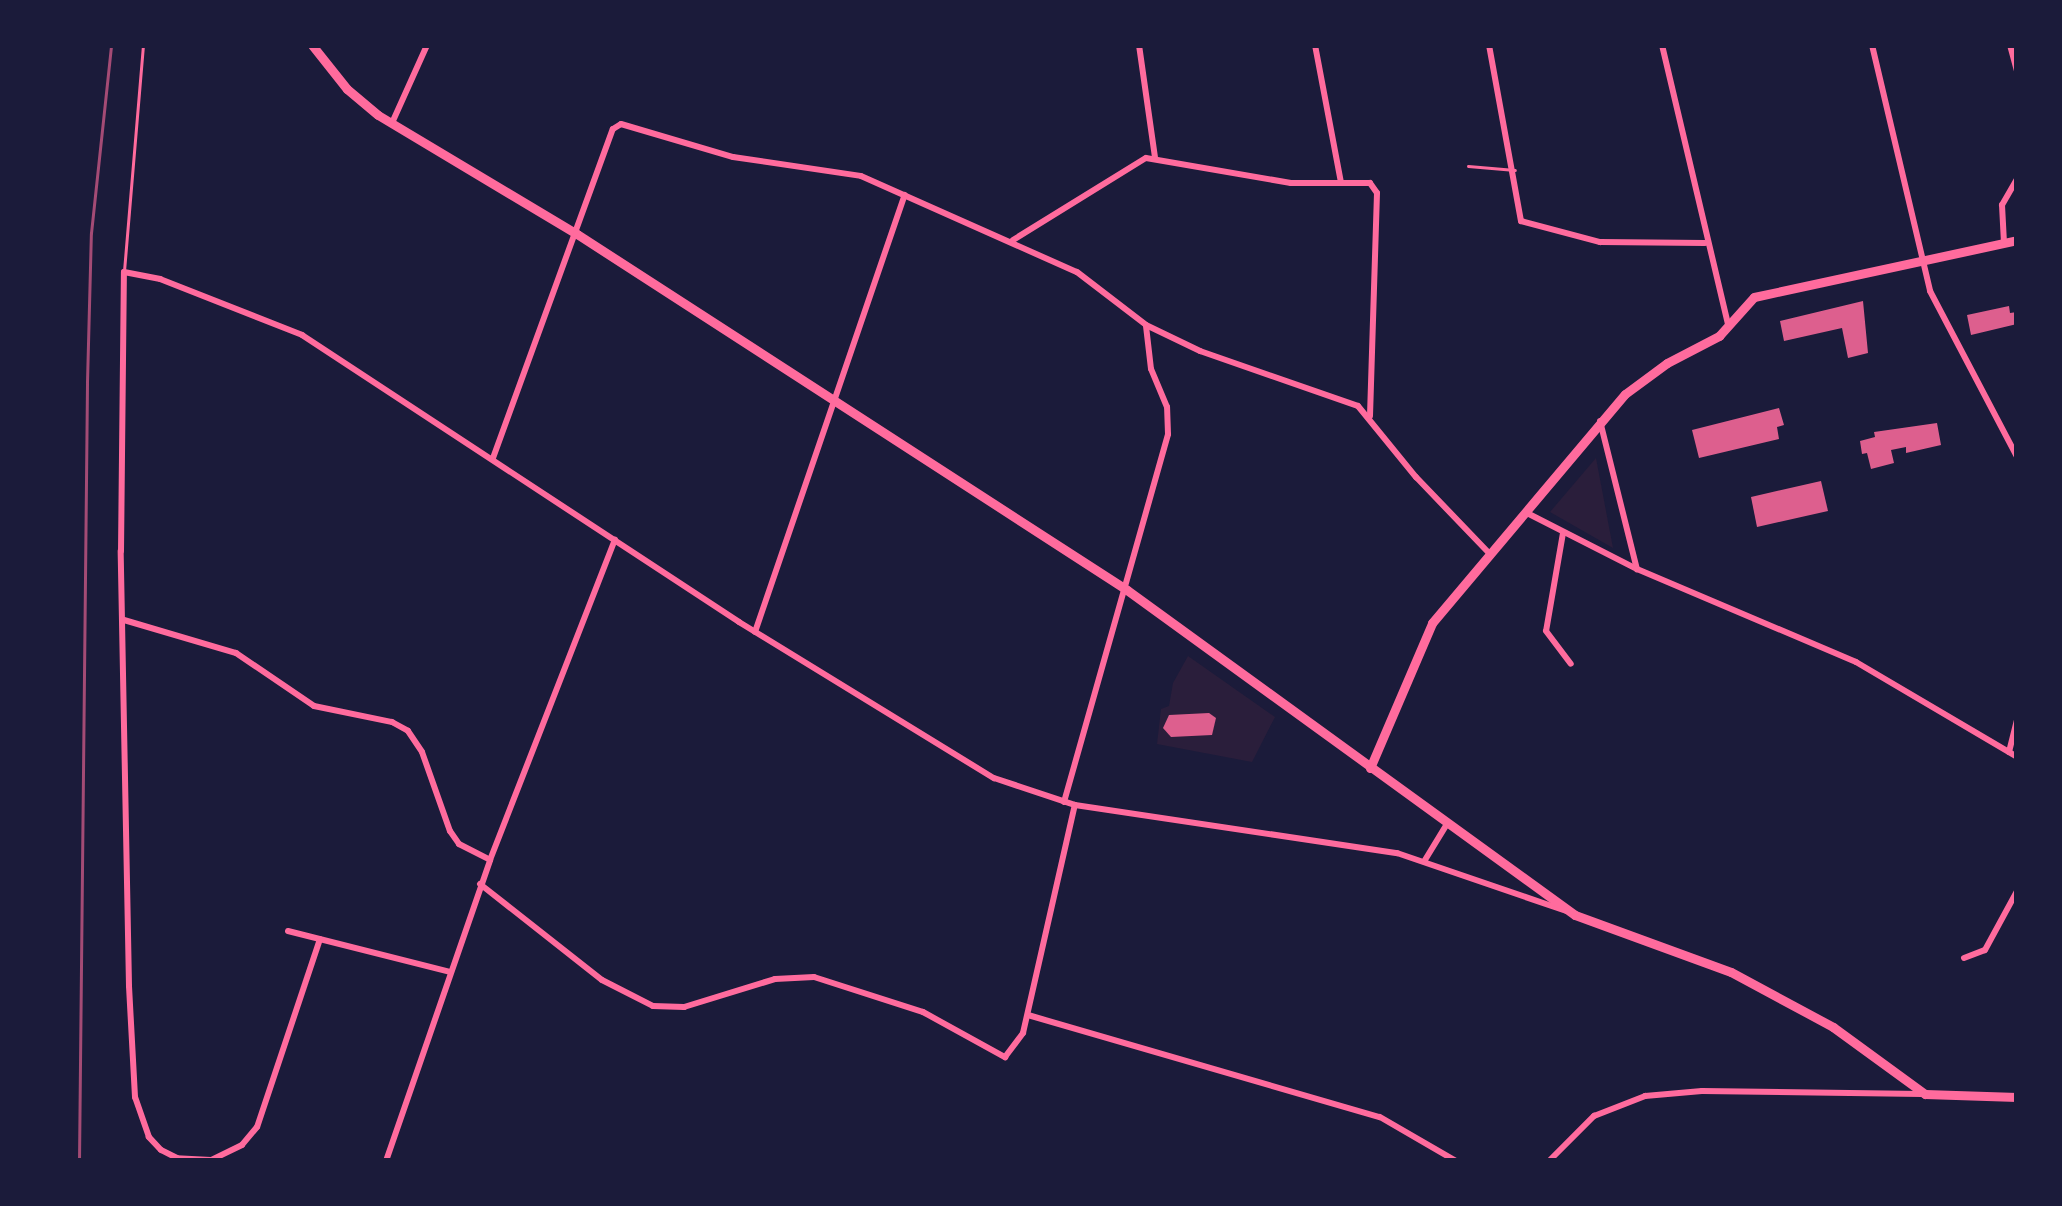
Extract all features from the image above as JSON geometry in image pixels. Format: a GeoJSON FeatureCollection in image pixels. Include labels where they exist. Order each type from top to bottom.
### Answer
{"type":"FeatureCollection","features":[{"type":"Feature","properties":{"kind":"street"},"geometry":{"type":"LineString","coordinates":[[312,45],[347,89],[392,123],[577,234],[1126,590],[1575,915]]}},
{"type":"Feature","properties":{"kind":"street"},"geometry":{"type":"LineString","coordinates":[[392,123],[427,45]]}},
{"type":"Feature","properties":{"kind":"street"},"geometry":{"type":"LineString","coordinates":[[1139,45],[1155,157]]}},
{"type":"Feature","properties":{"kind":"street"},"geometry":{"type":"LineString","coordinates":[[1315,45],[1341,183]]}},
{"type":"Feature","properties":{"kind":"street"},"geometry":{"type":"LineString","coordinates":[[1489,45],[1515,170],[1517,210],[1525,224],[1600,242],[1705,244]]}},
{"type":"Feature","properties":{"kind":"street"},"geometry":{"type":"LineString","coordinates":[[1662,45],[1705,244],[1728,325]]}},
{"type":"Feature","properties":{"kind":"street"},"geometry":{"type":"LineString","coordinates":[[1873,45],[1921,261],[1937,308],[2017,457]]}},
{"type":"Feature","properties":{"kind":"street"},"geometry":{"type":"LineString","coordinates":[[2010,45],[2017,71]]}},
{"type":"Feature","properties":{"kind":"street"},"geometry":{"type":"LineString","coordinates":[[493,458],[616,124],[746,160],[834,168],[1013,239],[1089,280],[1146,325],[1250,371],[1340,398],[1370,416],[1416,477],[1490,553]]}},
{"type":"Feature","properties":{"kind":"street"},"geometry":{"type":"LineString","coordinates":[[1013,239],[1131,164],[1155,157],[1266,180],[1374,185],[1370,416]]}},
{"type":"Feature","properties":{"kind":"street"},"geometry":{"type":"LineString","coordinates":[[1370,768],[1432,623],[1600,421],[1651,374],[1719,336],[1746,302],[1768,292],[2011,241],[2000,214],[2017,179]]}},
{"type":"Feature","properties":{"kind":"street"},"geometry":{"type":"LineString","coordinates":[[755,632],[905,195]]}},
{"type":"Feature","properties":{"kind":"street"},"geometry":{"type":"LineString","coordinates":[[320,939],[257,1126],[226,1155],[178,1159],[149,1137],[136,1096],[124,620],[124,272],[281,323],[974,769],[1075,805],[1252,827],[1425,860],[1752,983],[1833,1027],[1925,1094]]}},
{"type":"Feature","properties":{"kind":"street"},"geometry":{"type":"LineString","coordinates":[[1064,802],[1170,420],[1151,369],[1146,325]]}},
{"type":"Feature","properties":{"kind":"street"},"geometry":{"type":"LineString","coordinates":[[1600,421],[1636,569]]}},
{"type":"Feature","properties":{"kind":"street"},"geometry":{"type":"LineString","coordinates":[[1525,512],[1636,569],[1856,662],[2013,754],[2017,721]]}},
{"type":"Feature","properties":{"kind":"street"},"geometry":{"type":"LineString","coordinates":[[1563,533],[1546,631],[1571,664]]}},
{"type":"Feature","properties":{"kind":"street"},"geometry":{"type":"LineString","coordinates":[[386,1161],[481,884],[615,540]]}},
{"type":"Feature","properties":{"kind":"street"},"geometry":{"type":"LineString","coordinates":[[124,620],[236,653],[314,706],[392,722],[408,731],[422,752],[450,831],[459,844],[490,860]]}},
{"type":"Feature","properties":{"kind":"street"},"geometry":{"type":"LineString","coordinates":[[481,884],[555,947],[653,1006],[684,1007],[775,980],[814,977],[923,1012],[1005,1057],[1016,1049],[1028,1015],[1075,805]]}},
{"type":"Feature","properties":{"kind":"street"},"geometry":{"type":"LineString","coordinates":[[1425,860],[1447,824]]}},
{"type":"Feature","properties":{"kind":"street"},"geometry":{"type":"LineString","coordinates":[[1964,958],[1984,950],[2017,891]]}},
{"type":"Feature","properties":{"kind":"street"},"geometry":{"type":"LineString","coordinates":[[288,931],[450,972]]}},
{"type":"Feature","properties":{"kind":"street"},"geometry":{"type":"LineString","coordinates":[[1028,1015],[1380,1117],[1456,1161]]}},
{"type":"Feature","properties":{"kind":"street"},"geometry":{"type":"LineString","coordinates":[[1550,1161],[1594,1116],[1645,1096],[1702,1091],[2017,1097]]}},
{"type":"Feature","properties":{"kind":"lane"},"geometry":{"type":"LineString","coordinates":[[124,272],[143,45]]}},
{"type":"Feature","properties":{"kind":"lane"},"geometry":{"type":"LineString","coordinates":[[1468,166],[1515,170]]}},
{"type":"Feature","properties":{"kind":"shaded area"},"geometry":{"type":"Polygon","coordinates":[[[1596,458],[1613,548],[1550,512],[1596,458]]]}},
{"type":"Feature","properties":{"kind":"shaded area"},"geometry":{"type":"Polygon","coordinates":[[[1188,656],[1275,717],[1252,762],[1157,744],[1161,709],[1169,706],[1173,683],[1188,656]]]}},
{"type":"Feature","properties":{"kind":"building"},"geometry":{"type":"Polygon","coordinates":[[[1863,301],[1868,353],[1848,358],[1842,328],[1784,341],[1780,321],[1863,301]]]}},
{"type":"Feature","properties":{"kind":"building"},"geometry":{"type":"Polygon","coordinates":[[[2009,306],[2010,313],[2017,312],[2017,324],[1971,335],[1967,315],[2009,306]]]}},
{"type":"Feature","properties":{"kind":"building"},"geometry":{"type":"Polygon","coordinates":[[[1779,408],[1784,425],[1777,427],[1779,439],[1699,458],[1692,430],[1779,408]]]}},
{"type":"Feature","properties":{"kind":"building"},"geometry":{"type":"Polygon","coordinates":[[[1937,423],[1941,445],[1906,453],[1906,447],[1891,450],[1894,463],[1871,469],[1867,453],[1862,454],[1860,441],[1875,437],[1874,432],[1937,423]]]}},
{"type":"Feature","properties":{"kind":"building"},"geometry":{"type":"Polygon","coordinates":[[[1821,481],[1828,511],[1757,527],[1751,497],[1821,481]]]}},
{"type":"Feature","properties":{"kind":"building"},"geometry":{"type":"Polygon","coordinates":[[[1209,713],[1216,718],[1212,735],[1171,737],[1163,728],[1169,715],[1209,713]]]}},
{"type":"Feature","properties":{"kind":"railway"},"geometry":{"type":"LineString","coordinates":[[79,1161],[91,233],[111,45]]}}]}
